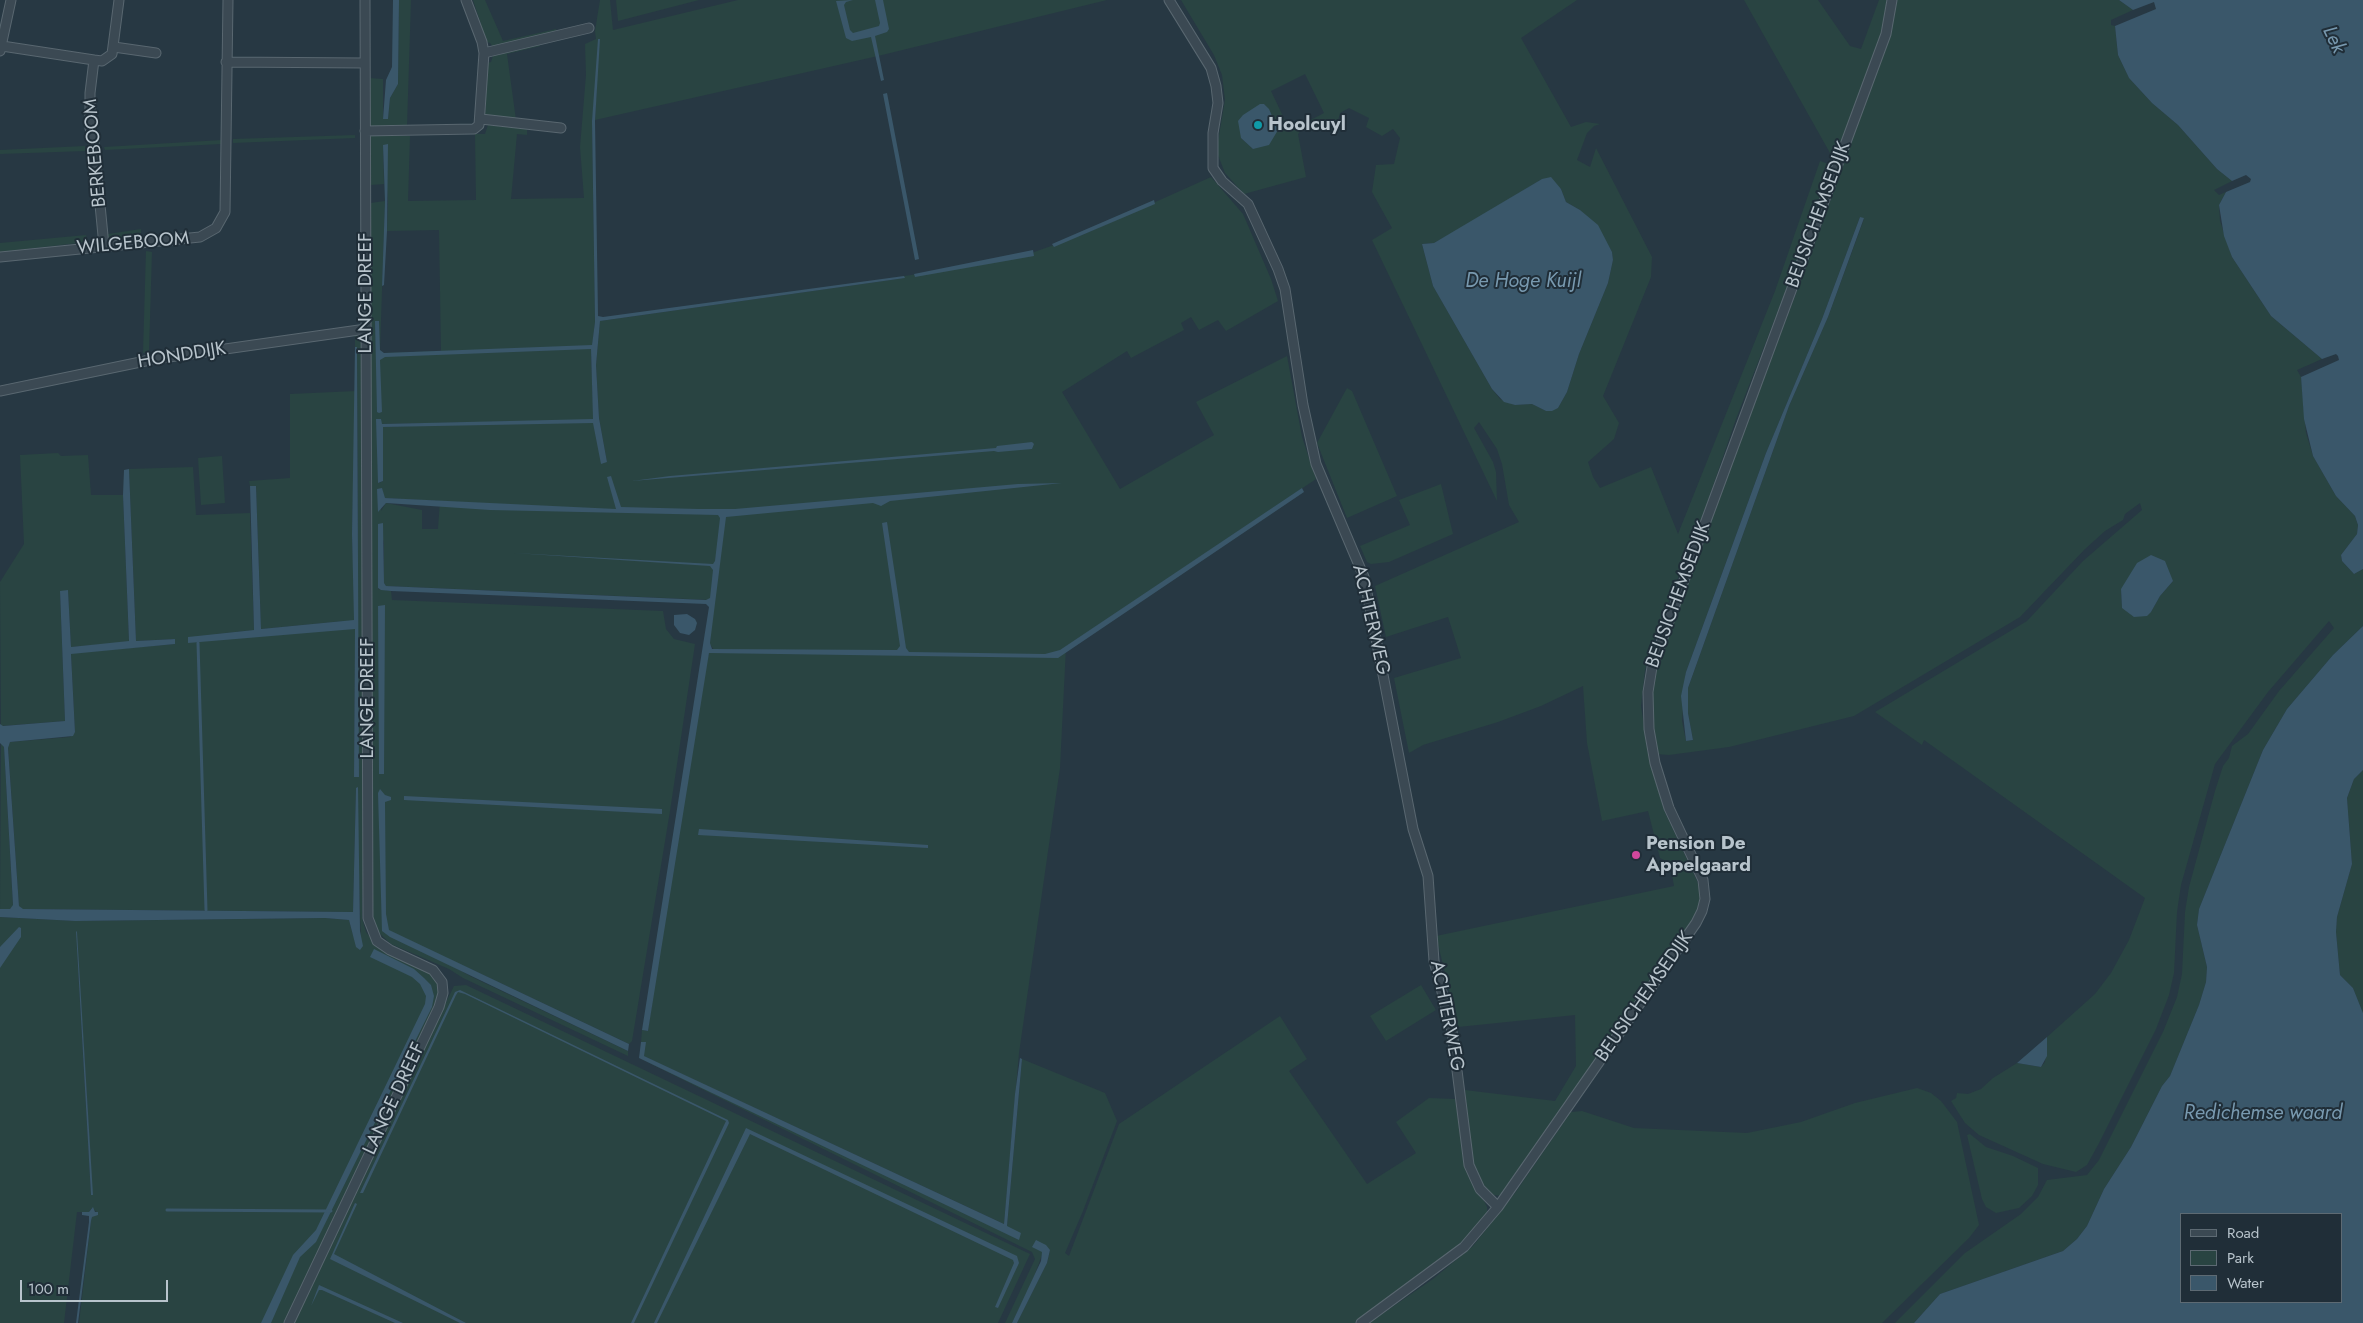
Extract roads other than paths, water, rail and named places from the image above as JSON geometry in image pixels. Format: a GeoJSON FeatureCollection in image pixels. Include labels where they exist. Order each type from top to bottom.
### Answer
{"type":"FeatureCollection","features":[{"type":"Feature","properties":{"kind":"street"},"geometry":{"type":"LineString","coordinates":[[11,0],[1,48],[94,60],[108,58],[114,48],[120,0]]}},
{"type":"Feature","properties":{"kind":"street","name":"WILGEBOOM"},"geometry":{"type":"LineString","coordinates":[[0,257],[200,237],[216,228],[225,212],[228,0]]}},
{"type":"Feature","properties":{"kind":"street","name":"LANGE DREEF"},"geometry":{"type":"LineString","coordinates":[[289,1323],[444,993],[442,982],[433,970],[390,950],[377,941],[371,930],[368,918],[365,0]]}},
{"type":"Feature","properties":{"kind":"street"},"geometry":{"type":"LineString","coordinates":[[365,131],[474,129],[480,125],[484,54],[482,42],[466,0]]}},
{"type":"Feature","properties":{"kind":"street","name":"ACHTERWEG"},"geometry":{"type":"LineString","coordinates":[[1169,0],[1211,68],[1218,103],[1213,133],[1213,168],[1222,181],[1248,204],[1278,269],[1284,289],[1303,405],[1316,464],[1364,577],[1413,828],[1428,876],[1434,961],[1452,1031],[1469,1164],[1480,1189],[1498,1207]]}},
{"type":"Feature","properties":{"kind":"street","name":"BEUSICHEMSEDIJK"},"geometry":{"type":"LineString","coordinates":[[1361,1323],[1464,1247],[1498,1207],[1696,924],[1702,911],[1705,900],[1703,880],[1669,808],[1655,763],[1649,729],[1648,692],[1652,667],[1886,34],[1892,0]]}},
{"type":"Feature","properties":{"kind":"street"},"geometry":{"type":"LineString","coordinates":[[484,54],[589,28]]}},
{"type":"Feature","properties":{"kind":"street"},"geometry":{"type":"LineString","coordinates":[[114,48],[156,53]]}},
{"type":"Feature","properties":{"kind":"street","name":"BERKEBOOM"},"geometry":{"type":"LineString","coordinates":[[94,60],[90,93],[90,128],[94,143],[104,246]]}},
{"type":"Feature","properties":{"kind":"street"},"geometry":{"type":"LineString","coordinates":[[226,62],[365,63]]}},
{"type":"Feature","properties":{"kind":"street"},"geometry":{"type":"LineString","coordinates":[[481,119],[560,128]]}},
{"type":"Feature","properties":{"kind":"street","name":"HONDDIJK"},"geometry":{"type":"LineString","coordinates":[[0,391],[154,359],[366,329]]}},
{"type":"Feature","properties":{"kind":"water"},"geometry":{"type":"Polygon","coordinates":[[[393,0],[399,0],[398,84],[390,98],[388,119],[383,119],[386,80],[392,67],[393,0]]]}},
{"type":"Feature","properties":{"kind":"water"},"geometry":{"type":"Polygon","coordinates":[[[853,0],[846,2],[844,5],[850,30],[853,33],[879,26],[875,0],[883,0],[889,29],[887,32],[875,36],[884,80],[881,81],[871,37],[852,41],[846,38],[836,1],[853,0]]]}},
{"type":"Feature","properties":{"kind":"water","name":"Lek"},"geometry":{"type":"Polygon","coordinates":[[[2119,0],[2363,0],[2363,569],[2354,574],[2342,561],[2341,555],[2357,534],[2358,525],[2355,516],[2336,496],[2313,456],[2304,419],[2301,377],[2339,360],[2338,356],[2336,354],[2322,359],[2271,316],[2232,257],[2224,236],[2219,205],[2226,192],[2250,182],[2251,179],[2246,175],[2232,181],[2217,169],[2178,125],[2152,103],[2129,78],[2118,55],[2115,26],[2156,9],[2154,2],[2133,10],[2119,0]]]}},
{"type":"Feature","properties":{"kind":"water"},"geometry":{"type":"Polygon","coordinates":[[[598,39],[600,39],[595,121],[598,316],[603,317],[904,276],[905,278],[600,321],[596,365],[599,418],[607,462],[601,464],[593,423],[383,427],[383,481],[378,483],[376,419],[381,419],[382,424],[593,419],[591,349],[385,357],[380,360],[382,412],[379,413],[377,412],[375,321],[379,321],[380,350],[384,353],[592,345],[595,322],[592,121],[598,39]]]}},
{"type":"Feature","properties":{"kind":"water"},"geometry":{"type":"Polygon","coordinates":[[[887,93],[919,259],[915,260],[883,94],[887,93]]]}},
{"type":"Feature","properties":{"kind":"water","name":"Hoolcuyl"},"geometry":{"type":"Polygon","coordinates":[[[1260,104],[1264,104],[1269,109],[1278,130],[1269,145],[1253,149],[1241,138],[1238,121],[1243,115],[1260,104]]]}},
{"type":"Feature","properties":{"kind":"water"},"geometry":{"type":"Polygon","coordinates":[[[388,144],[387,231],[384,285],[382,286],[385,201],[383,145],[388,144]]]}},
{"type":"Feature","properties":{"kind":"water","name":"De Hoge Kuijl"},"geometry":{"type":"Polygon","coordinates":[[[1551,177],[1561,189],[1566,202],[1580,210],[1598,225],[1612,252],[1613,260],[1608,283],[1579,354],[1567,392],[1558,408],[1546,411],[1532,404],[1515,405],[1504,402],[1492,389],[1433,286],[1422,244],[1434,243],[1542,179],[1551,177]]]}},
{"type":"Feature","properties":{"kind":"water"},"geometry":{"type":"Polygon","coordinates":[[[1154,200],[1155,204],[1054,247],[1052,244],[1154,200]]]}},
{"type":"Feature","properties":{"kind":"water"},"geometry":{"type":"Polygon","coordinates":[[[1860,217],[1864,218],[1828,317],[1789,406],[1688,688],[1688,713],[1693,740],[1686,741],[1681,696],[1686,672],[1766,453],[1822,319],[1860,217]]]}},
{"type":"Feature","properties":{"kind":"water"},"geometry":{"type":"Polygon","coordinates":[[[1033,250],[1034,256],[915,277],[914,274],[1033,250]]]}},
{"type":"Feature","properties":{"kind":"water"},"geometry":{"type":"Polygon","coordinates":[[[355,347],[357,347],[359,777],[354,777],[355,629],[188,643],[188,637],[254,630],[250,486],[256,486],[261,629],[354,620],[352,534],[355,347]]]}},
{"type":"Feature","properties":{"kind":"water"},"geometry":{"type":"Polygon","coordinates":[[[1032,442],[1034,444],[1032,449],[632,481],[670,476],[996,448],[997,446],[1032,442]]]}},
{"type":"Feature","properties":{"kind":"water"},"geometry":{"type":"Polygon","coordinates":[[[129,469],[136,641],[175,639],[175,644],[71,654],[75,732],[73,736],[10,742],[8,748],[19,906],[23,909],[353,912],[356,788],[358,787],[360,931],[363,946],[360,950],[356,947],[349,920],[325,918],[75,921],[0,917],[0,909],[10,909],[13,905],[4,747],[0,743],[0,724],[3,726],[65,721],[60,591],[68,590],[71,647],[129,641],[123,495],[124,470],[129,469]]]}},
{"type":"Feature","properties":{"kind":"water"},"geometry":{"type":"Polygon","coordinates":[[[611,476],[621,507],[699,509],[735,509],[1018,484],[1062,483],[890,501],[881,506],[873,503],[726,517],[710,643],[712,649],[897,650],[900,646],[882,523],[887,522],[906,648],[909,652],[1045,654],[1060,650],[1302,488],[1304,492],[1058,658],[709,653],[648,1031],[642,1030],[709,607],[706,604],[391,591],[378,588],[378,524],[383,523],[384,583],[386,586],[706,600],[710,598],[713,570],[710,566],[514,553],[713,564],[715,561],[720,518],[718,515],[490,510],[386,503],[378,512],[377,489],[382,488],[385,498],[616,509],[607,477],[611,476]]]}},
{"type":"Feature","properties":{"kind":"water"},"geometry":{"type":"Polygon","coordinates":[[[2151,555],[2165,561],[2173,581],[2147,616],[2134,617],[2122,608],[2121,589],[2137,563],[2151,555]]]}},
{"type":"Feature","properties":{"kind":"water"},"geometry":{"type":"Polygon","coordinates":[[[385,605],[384,774],[379,774],[378,606],[385,605]]]}},
{"type":"Feature","properties":{"kind":"water"},"geometry":{"type":"Polygon","coordinates":[[[687,614],[695,619],[697,623],[695,630],[689,635],[680,633],[674,625],[674,615],[687,614]]]}},
{"type":"Feature","properties":{"kind":"water","name":"Redichemse waard"},"geometry":{"type":"Polygon","coordinates":[[[2363,626],[2363,770],[2354,779],[2347,798],[2352,864],[2337,917],[2336,932],[2340,975],[2353,988],[2363,1013],[2363,1323],[1914,1323],[1940,1294],[2063,1251],[2077,1239],[2087,1226],[2104,1189],[2131,1147],[2162,1086],[2170,1076],[2199,1005],[2206,982],[2207,967],[2197,925],[2199,909],[2263,750],[2287,709],[2333,655],[2363,626]]]}},
{"type":"Feature","properties":{"kind":"water"},"geometry":{"type":"Polygon","coordinates":[[[380,789],[385,795],[391,797],[391,800],[385,802],[386,914],[389,930],[629,1044],[628,1051],[390,937],[382,931],[378,793],[380,789]]]}},
{"type":"Feature","properties":{"kind":"water"},"geometry":{"type":"Polygon","coordinates":[[[404,796],[662,809],[662,814],[404,800],[404,796]]]}},
{"type":"Feature","properties":{"kind":"water"},"geometry":{"type":"Polygon","coordinates":[[[699,829],[928,845],[928,848],[698,835],[699,829]]]}},
{"type":"Feature","properties":{"kind":"water"},"geometry":{"type":"Polygon","coordinates":[[[19,927],[21,928],[21,937],[0,968],[0,947],[19,927]]]}},
{"type":"Feature","properties":{"kind":"water"},"geometry":{"type":"Polygon","coordinates":[[[77,932],[93,1195],[91,1195],[77,932]]]}},
{"type":"Feature","properties":{"kind":"water"},"geometry":{"type":"Polygon","coordinates":[[[374,949],[414,969],[431,985],[434,996],[432,1007],[316,1242],[300,1257],[271,1323],[261,1323],[293,1255],[316,1230],[425,1004],[426,996],[420,984],[412,977],[370,957],[374,949]]]}},
{"type":"Feature","properties":{"kind":"water"},"geometry":{"type":"Polygon","coordinates":[[[460,990],[728,1120],[729,1123],[634,1323],[631,1323],[726,1121],[465,994],[458,992],[456,995],[363,1193],[360,1193],[455,992],[460,990]]]}},
{"type":"Feature","properties":{"kind":"water"},"geometry":{"type":"Polygon","coordinates":[[[2047,1037],[2047,1056],[2041,1067],[2017,1063],[2047,1037]]]}},
{"type":"Feature","properties":{"kind":"water"},"geometry":{"type":"Polygon","coordinates":[[[641,1042],[646,1042],[644,1056],[1004,1224],[1015,1094],[1020,1058],[1022,1059],[1007,1226],[1021,1233],[1019,1240],[639,1058],[641,1042]]]}},
{"type":"Feature","properties":{"kind":"water"},"geometry":{"type":"Polygon","coordinates":[[[746,1128],[1017,1256],[1019,1263],[998,1308],[995,1307],[1014,1263],[1013,1260],[750,1134],[657,1323],[654,1323],[746,1128]]]}},
{"type":"Feature","properties":{"kind":"water"},"geometry":{"type":"Polygon","coordinates":[[[355,1203],[357,1204],[334,1254],[466,1323],[460,1323],[330,1259],[355,1203]]]}},
{"type":"Feature","properties":{"kind":"water"},"geometry":{"type":"Polygon","coordinates":[[[93,1207],[95,1212],[98,1212],[98,1215],[92,1217],[91,1221],[78,1323],[76,1323],[89,1222],[89,1216],[82,1215],[82,1212],[89,1212],[93,1207]]]}},
{"type":"Feature","properties":{"kind":"water"},"geometry":{"type":"Polygon","coordinates":[[[1036,1240],[1046,1245],[1050,1250],[1047,1263],[1017,1323],[1012,1323],[1041,1261],[1042,1252],[1032,1247],[1036,1240]]]}},
{"type":"Feature","properties":{"kind":"water"},"geometry":{"type":"Polygon","coordinates":[[[319,1285],[403,1323],[395,1323],[322,1290],[319,1290],[311,1306],[319,1285]]]}},
{"type":"Feature","properties":{"kind":"waterway"},"geometry":{"type":"LineString","coordinates":[[198,643],[206,910]]}},
{"type":"Feature","properties":{"kind":"waterway"},"geometry":{"type":"LineString","coordinates":[[167,1210],[331,1211]]}},
{"type":"Feature","properties":{"kind":"place","name":"Hoolcuyl"},"geometry":{"type":"Point","coordinates":[1258,125]}},
{"type":"Feature","properties":{"kind":"place","name":"Pension De Appelgaard"},"geometry":{"type":"Point","coordinates":[1636,855]}}]}
